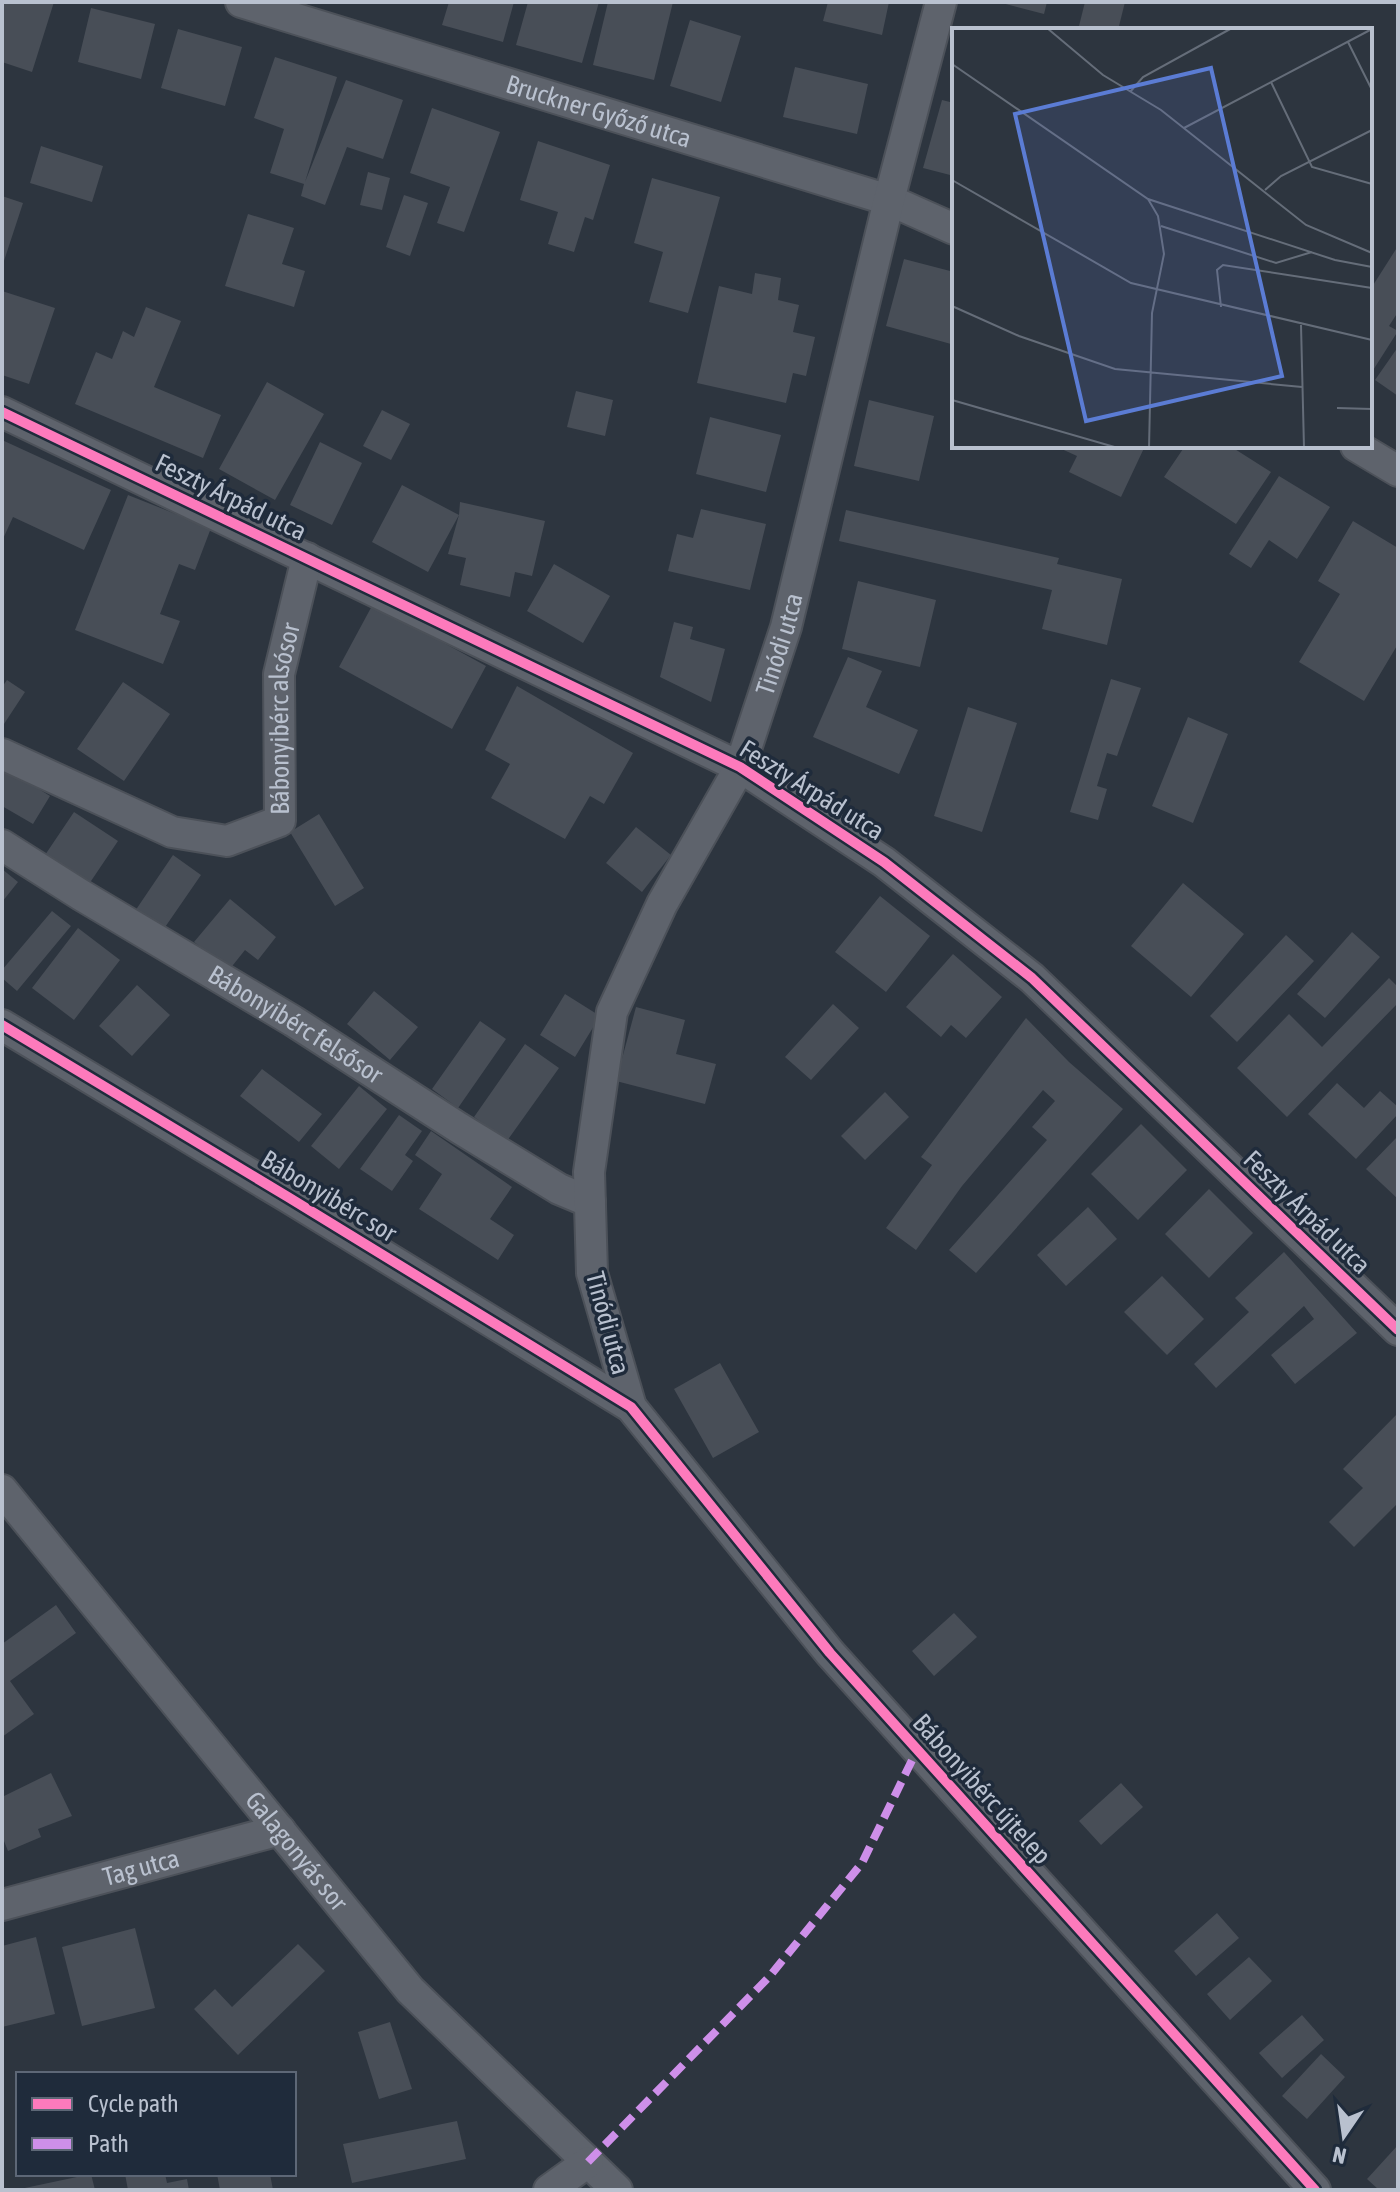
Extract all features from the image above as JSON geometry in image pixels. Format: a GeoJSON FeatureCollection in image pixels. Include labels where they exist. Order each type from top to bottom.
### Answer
{"type":"FeatureCollection","features":[{"type":"Feature","properties":{"kind":"street","name":"Bruckner Győző utca"},"geometry":{"type":"LineString","coordinates":[[241,2],[889,200],[952,228]]}},
{"type":"Feature","properties":{"kind":"street","name":"Tinódi utca"},"geometry":{"type":"LineString","coordinates":[[631,1407],[592,1273],[589,1172],[612,1012],[662,904],[740,767],[786,627],[889,200],[941,2]]}},
{"type":"Feature","properties":{"kind":"street","name":"Feszty Árpád utca"},"geometry":{"type":"LineString","coordinates":[[2,412],[740,767],[884,862],[1032,978],[1398,1330]]}},
{"type":"Feature","properties":{"kind":"street"},"geometry":{"type":"LineString","coordinates":[[1359,448],[1398,471]]}},
{"type":"Feature","properties":{"kind":"street","name":"Bábonyibérc alsósor"},"geometry":{"type":"LineString","coordinates":[[2,754],[172,832],[227,841],[280,821],[279,674],[307,558]]}},
{"type":"Feature","properties":{"kind":"street","name":"Bábonyibérc felsősor"},"geometry":{"type":"LineString","coordinates":[[2,845],[293,1021],[547,1182],[590,1202]]}},
{"type":"Feature","properties":{"kind":"street","name":"Bábonyibérc sor"},"geometry":{"type":"LineString","coordinates":[[2,1025],[631,1407]]}},
{"type":"Feature","properties":{"kind":"street","name":"Bábonyibérc újtelep"},"geometry":{"type":"LineString","coordinates":[[631,1407],[830,1653],[1315,2190]]}},
{"type":"Feature","properties":{"kind":"street","name":"Galagonyás sor"},"geometry":{"type":"LineString","coordinates":[[2,1490],[410,1990],[617,2190]]}},
{"type":"Feature","properties":{"kind":"street","name":"Tag utca"},"geometry":{"type":"LineString","coordinates":[[2,1905],[280,1830]]}},
{"type":"Feature","properties":{"kind":"street"},"geometry":{"type":"LineString","coordinates":[[549,2190],[588,2162]]}},
{"type":"Feature","properties":{"kind":"building"},"geometry":{"type":"Polygon","coordinates":[[[2,2],[54,2],[32,72],[2,62],[2,2]]]}},
{"type":"Feature","properties":{"kind":"building"},"geometry":{"type":"Polygon","coordinates":[[[449,2],[514,2],[503,42],[442,25],[449,2]]]}},
{"type":"Feature","properties":{"kind":"building"},"geometry":{"type":"Polygon","coordinates":[[[528,2],[599,2],[582,63],[516,45],[528,2]]]}},
{"type":"Feature","properties":{"kind":"building"},"geometry":{"type":"Polygon","coordinates":[[[608,2],[673,2],[654,80],[593,65],[608,2]]]}},
{"type":"Feature","properties":{"kind":"building"},"geometry":{"type":"Polygon","coordinates":[[[828,2],[889,2],[882,35],[823,21],[828,2]]]}},
{"type":"Feature","properties":{"kind":"building"},"geometry":{"type":"Polygon","coordinates":[[[998,2],[1047,2],[1044,14],[998,2]]]}},
{"type":"Feature","properties":{"kind":"building"},"geometry":{"type":"Polygon","coordinates":[[[1085,2],[1125,2],[1118,28],[1078,28],[1085,2]]]}},
{"type":"Feature","properties":{"kind":"building"},"geometry":{"type":"Polygon","coordinates":[[[91,8],[155,24],[141,79],[78,62],[91,8]]]}},
{"type":"Feature","properties":{"kind":"building"},"geometry":{"type":"Polygon","coordinates":[[[690,20],[741,36],[721,102],[670,86],[690,20]]]}},
{"type":"Feature","properties":{"kind":"building"},"geometry":{"type":"Polygon","coordinates":[[[178,29],[242,47],[225,106],[161,88],[178,29]]]}},
{"type":"Feature","properties":{"kind":"building"},"geometry":{"type":"Polygon","coordinates":[[[275,57],[337,77],[305,182],[346,80],[403,100],[383,159],[347,147],[325,205],[301,196],[304,184],[270,173],[284,129],[254,118],[275,57]]]}},
{"type":"Feature","properties":{"kind":"building"},"geometry":{"type":"Polygon","coordinates":[[[795,67],[868,84],[857,134],[783,117],[795,67]]]}},
{"type":"Feature","properties":{"kind":"building"},"geometry":{"type":"Polygon","coordinates":[[[942,100],[952,102],[952,175],[923,168],[942,100]]]}},
{"type":"Feature","properties":{"kind":"building"},"geometry":{"type":"Polygon","coordinates":[[[432,108],[500,132],[464,232],[437,223],[450,187],[410,173],[432,108]]]}},
{"type":"Feature","properties":{"kind":"building"},"geometry":{"type":"Polygon","coordinates":[[[538,141],[610,165],[593,220],[585,217],[574,252],[548,244],[558,212],[520,200],[538,141]]]}},
{"type":"Feature","properties":{"kind":"building"},"geometry":{"type":"Polygon","coordinates":[[[41,146],[103,166],[92,202],[30,183],[41,146]]]}},
{"type":"Feature","properties":{"kind":"building"},"geometry":{"type":"Polygon","coordinates":[[[368,172],[390,178],[382,210],[360,205],[368,172]]]}},
{"type":"Feature","properties":{"kind":"building"},"geometry":{"type":"Polygon","coordinates":[[[652,178],[720,197],[688,313],[649,302],[663,252],[634,243],[652,178]]]}},
{"type":"Feature","properties":{"kind":"building"},"geometry":{"type":"Polygon","coordinates":[[[404,195],[428,203],[410,256],[386,247],[404,195]]]}},
{"type":"Feature","properties":{"kind":"building"},"geometry":{"type":"Polygon","coordinates":[[[2,196],[23,203],[3,264],[2,264],[2,196]]]}},
{"type":"Feature","properties":{"kind":"building"},"geometry":{"type":"Polygon","coordinates":[[[248,214],[294,228],[282,264],[305,271],[294,307],[225,286],[248,214]]]}},
{"type":"Feature","properties":{"kind":"building"},"geometry":{"type":"Polygon","coordinates":[[[1398,246],[1398,312],[1389,326],[1398,331],[1372,372],[1372,287],[1398,246]]]}},
{"type":"Feature","properties":{"kind":"building"},"geometry":{"type":"Polygon","coordinates":[[[904,259],[952,271],[951,344],[886,326],[904,259]]]}},
{"type":"Feature","properties":{"kind":"building"},"geometry":{"type":"Polygon","coordinates":[[[755,273],[781,278],[778,300],[799,305],[793,332],[815,337],[806,376],[793,373],[786,403],[697,383],[719,286],[752,294],[755,273]]]}},
{"type":"Feature","properties":{"kind":"building"},"geometry":{"type":"Polygon","coordinates":[[[2,291],[55,308],[29,384],[2,375],[2,291]]]}},
{"type":"Feature","properties":{"kind":"building"},"geometry":{"type":"Polygon","coordinates":[[[146,307],[181,321],[154,387],[221,415],[203,458],[75,404],[96,352],[112,359],[123,331],[134,337],[146,307]]]}},
{"type":"Feature","properties":{"kind":"building"},"geometry":{"type":"Polygon","coordinates":[[[1398,347],[1398,396],[1375,380],[1398,347]]]}},
{"type":"Feature","properties":{"kind":"building"},"geometry":{"type":"Polygon","coordinates":[[[267,382],[324,414],[275,500],[219,469],[267,382]]]}},
{"type":"Feature","properties":{"kind":"building"},"geometry":{"type":"Polygon","coordinates":[[[576,391],[613,400],[605,436],[567,427],[576,391]]]}},
{"type":"Feature","properties":{"kind":"building"},"geometry":{"type":"Polygon","coordinates":[[[869,400],[934,416],[919,481],[854,466],[869,400]]]}},
{"type":"Feature","properties":{"kind":"building"},"geometry":{"type":"Polygon","coordinates":[[[382,410],[410,424],[391,460],[363,446],[382,410]]]}},
{"type":"Feature","properties":{"kind":"building"},"geometry":{"type":"Polygon","coordinates":[[[710,417],[781,435],[766,492],[696,474],[710,417]]]}},
{"type":"Feature","properties":{"kind":"building"},"geometry":{"type":"Polygon","coordinates":[[[2,440],[111,490],[84,550],[13,517],[2,541],[2,440]]]}},
{"type":"Feature","properties":{"kind":"building"},"geometry":{"type":"Polygon","coordinates":[[[320,442],[362,463],[332,525],[290,505],[320,442]]]}},
{"type":"Feature","properties":{"kind":"building"},"geometry":{"type":"Polygon","coordinates":[[[1059,448],[1144,448],[1121,497],[1069,472],[1077,456],[1059,448]]]}},
{"type":"Feature","properties":{"kind":"building"},"geometry":{"type":"Polygon","coordinates":[[[1184,448],[1233,448],[1271,472],[1236,524],[1164,477],[1184,448]]]}},
{"type":"Feature","properties":{"kind":"building"},"geometry":{"type":"Polygon","coordinates":[[[1279,476],[1330,507],[1297,559],[1269,540],[1251,568],[1229,554],[1279,476]]]}},
{"type":"Feature","properties":{"kind":"building"},"geometry":{"type":"Polygon","coordinates":[[[402,485],[459,515],[428,572],[372,542],[402,485]]]}},
{"type":"Feature","properties":{"kind":"building"},"geometry":{"type":"Polygon","coordinates":[[[128,495],[211,528],[195,570],[179,564],[160,614],[180,621],[163,664],[75,630],[128,495]]]}},
{"type":"Feature","properties":{"kind":"building"},"geometry":{"type":"Polygon","coordinates":[[[460,502],[545,521],[532,576],[515,572],[510,597],[460,585],[466,558],[448,554],[460,502]]]}},
{"type":"Feature","properties":{"kind":"building"},"geometry":{"type":"Polygon","coordinates":[[[701,509],[766,524],[750,590],[668,571],[677,534],[693,538],[701,509]]]}},
{"type":"Feature","properties":{"kind":"building"},"geometry":{"type":"Polygon","coordinates":[[[846,510],[1059,558],[1057,564],[1122,579],[1107,645],[1042,629],[1052,590],[839,541],[846,510]]]}},
{"type":"Feature","properties":{"kind":"building"},"geometry":{"type":"Polygon","coordinates":[[[1353,521],[1398,548],[1398,644],[1364,701],[1299,662],[1340,594],[1318,581],[1353,521]]]}},
{"type":"Feature","properties":{"kind":"building"},"geometry":{"type":"Polygon","coordinates":[[[554,564],[610,596],[583,643],[527,611],[554,564]]]}},
{"type":"Feature","properties":{"kind":"building"},"geometry":{"type":"Polygon","coordinates":[[[858,581],[936,600],[920,667],[842,649],[858,581]]]}},
{"type":"Feature","properties":{"kind":"building"},"geometry":{"type":"Polygon","coordinates":[[[373,604],[486,666],[452,729],[339,667],[373,604]]]}},
{"type":"Feature","properties":{"kind":"building"},"geometry":{"type":"Polygon","coordinates":[[[674,622],[693,627],[690,639],[725,649],[711,702],[660,677],[674,622]]]}},
{"type":"Feature","properties":{"kind":"building"},"geometry":{"type":"Polygon","coordinates":[[[848,657],[882,671],[866,707],[918,730],[899,774],[813,737],[848,657]]]}},
{"type":"Feature","properties":{"kind":"building"},"geometry":{"type":"Polygon","coordinates":[[[1111,679],[1141,688],[1117,756],[1107,753],[1097,786],[1107,789],[1098,820],[1070,812],[1111,679]]]}},
{"type":"Feature","properties":{"kind":"building"},"geometry":{"type":"Polygon","coordinates":[[[7,680],[25,692],[4,724],[2,687],[7,680]]]}},
{"type":"Feature","properties":{"kind":"building"},"geometry":{"type":"Polygon","coordinates":[[[123,682],[170,714],[124,781],[77,749],[123,682]]]}},
{"type":"Feature","properties":{"kind":"building"},"geometry":{"type":"Polygon","coordinates":[[[517,686],[633,753],[604,804],[590,796],[565,839],[491,798],[510,764],[485,750],[517,686]]]}},
{"type":"Feature","properties":{"kind":"building"},"geometry":{"type":"Polygon","coordinates":[[[968,707],[1017,723],[982,832],[934,816],[968,707]]]}},
{"type":"Feature","properties":{"kind":"building"},"geometry":{"type":"Polygon","coordinates":[[[1188,717],[1228,734],[1193,823],[1152,806],[1188,717]]]}},
{"type":"Feature","properties":{"kind":"building"},"geometry":{"type":"Polygon","coordinates":[[[2,766],[50,796],[33,824],[2,806],[2,766]]]}},
{"type":"Feature","properties":{"kind":"building"},"geometry":{"type":"Polygon","coordinates":[[[74,812],[118,841],[87,887],[43,858],[74,812]]]}},
{"type":"Feature","properties":{"kind":"building"},"geometry":{"type":"Polygon","coordinates":[[[319,814],[364,888],[335,906],[290,832],[319,814]]]}},
{"type":"Feature","properties":{"kind":"building"},"geometry":{"type":"Polygon","coordinates":[[[636,827],[671,855],[642,892],[606,863],[636,827]]]}},
{"type":"Feature","properties":{"kind":"building"},"geometry":{"type":"Polygon","coordinates":[[[173,855],[201,875],[161,933],[133,914],[173,855]]]}},
{"type":"Feature","properties":{"kind":"building"},"geometry":{"type":"Polygon","coordinates":[[[2,869],[18,882],[2,902],[2,869]]]}},
{"type":"Feature","properties":{"kind":"building"},"geometry":{"type":"Polygon","coordinates":[[[1183,883],[1244,934],[1191,997],[1131,946],[1183,883]]]}},
{"type":"Feature","properties":{"kind":"building"},"geometry":{"type":"Polygon","coordinates":[[[880,896],[930,936],[886,992],[835,952],[880,896]]]}},
{"type":"Feature","properties":{"kind":"building"},"geometry":{"type":"Polygon","coordinates":[[[230,899],[276,937],[258,960],[245,950],[229,970],[194,942],[230,899]]]}},
{"type":"Feature","properties":{"kind":"building"},"geometry":{"type":"Polygon","coordinates":[[[52,911],[71,926],[17,991],[2,978],[2,970],[52,911]]]}},
{"type":"Feature","properties":{"kind":"building"},"geometry":{"type":"Polygon","coordinates":[[[78,928],[120,960],[74,1020],[32,988],[78,928]]]}},
{"type":"Feature","properties":{"kind":"building"},"geometry":{"type":"Polygon","coordinates":[[[1352,932],[1380,957],[1325,1018],[1297,994],[1352,932]]]}},
{"type":"Feature","properties":{"kind":"building"},"geometry":{"type":"Polygon","coordinates":[[[1286,935],[1314,961],[1237,1042],[1210,1016],[1286,935]]]}},
{"type":"Feature","properties":{"kind":"building"},"geometry":{"type":"Polygon","coordinates":[[[953,954],[1002,997],[966,1038],[951,1025],[941,1037],[906,1007],[953,954]]]}},
{"type":"Feature","properties":{"kind":"building"},"geometry":{"type":"Polygon","coordinates":[[[1389,978],[1398,987],[1398,1003],[1287,1117],[1237,1068],[1289,1014],[1322,1047],[1389,978]]]}},
{"type":"Feature","properties":{"kind":"building"},"geometry":{"type":"Polygon","coordinates":[[[137,985],[170,1015],[132,1056],[99,1026],[137,985]]]}},
{"type":"Feature","properties":{"kind":"building"},"geometry":{"type":"Polygon","coordinates":[[[374,991],[418,1027],[390,1060],[347,1024],[374,991]]]}},
{"type":"Feature","properties":{"kind":"building"},"geometry":{"type":"Polygon","coordinates":[[[565,994],[600,1016],[575,1057],[540,1035],[565,994]]]}},
{"type":"Feature","properties":{"kind":"building"},"geometry":{"type":"Polygon","coordinates":[[[833,1004],[859,1028],[811,1080],[785,1057],[833,1004]]]}},
{"type":"Feature","properties":{"kind":"building"},"geometry":{"type":"Polygon","coordinates":[[[636,1007],[685,1020],[676,1054],[716,1064],[705,1104],[616,1081],[636,1007]]]}},
{"type":"Feature","properties":{"kind":"building"},"geometry":{"type":"Polygon","coordinates":[[[1026,1018],[1069,1062],[1123,1109],[976,1273],[949,1250],[1047,1140],[1032,1127],[1055,1101],[1043,1090],[962,1186],[916,1250],[886,1228],[932,1165],[921,1157],[1026,1018]]]}},
{"type":"Feature","properties":{"kind":"building"},"geometry":{"type":"Polygon","coordinates":[[[480,1021],[506,1039],[458,1108],[432,1089],[480,1021]]]}},
{"type":"Feature","properties":{"kind":"building"},"geometry":{"type":"Polygon","coordinates":[[[525,1044],[559,1068],[507,1141],[474,1117],[525,1044]]]}},
{"type":"Feature","properties":{"kind":"building"},"geometry":{"type":"Polygon","coordinates":[[[262,1069],[322,1114],[299,1142],[240,1096],[262,1069]]]}},
{"type":"Feature","properties":{"kind":"building"},"geometry":{"type":"Polygon","coordinates":[[[1337,1083],[1364,1108],[1380,1091],[1398,1107],[1398,1114],[1356,1159],[1308,1114],[1337,1083]]]}},
{"type":"Feature","properties":{"kind":"building"},"geometry":{"type":"Polygon","coordinates":[[[359,1086],[387,1109],[339,1169],[311,1146],[359,1086]]]}},
{"type":"Feature","properties":{"kind":"building"},"geometry":{"type":"Polygon","coordinates":[[[885,1092],[909,1117],[865,1160],[841,1136],[885,1092]]]}},
{"type":"Feature","properties":{"kind":"building"},"geometry":{"type":"Polygon","coordinates":[[[399,1115],[422,1131],[405,1155],[413,1161],[392,1191],[360,1169],[399,1115]]]}},
{"type":"Feature","properties":{"kind":"building"},"geometry":{"type":"Polygon","coordinates":[[[1141,1124],[1187,1170],[1138,1220],[1091,1174],[1141,1124]]]}},
{"type":"Feature","properties":{"kind":"building"},"geometry":{"type":"Polygon","coordinates":[[[431,1131],[512,1187],[490,1219],[514,1235],[498,1260],[419,1209],[442,1174],[415,1155],[431,1131]]]}},
{"type":"Feature","properties":{"kind":"building"},"geometry":{"type":"Polygon","coordinates":[[[1398,1136],[1398,1199],[1366,1169],[1398,1136]]]}},
{"type":"Feature","properties":{"kind":"building"},"geometry":{"type":"Polygon","coordinates":[[[1209,1189],[1253,1233],[1209,1278],[1165,1234],[1209,1189]]]}},
{"type":"Feature","properties":{"kind":"building"},"geometry":{"type":"Polygon","coordinates":[[[1088,1207],[1117,1239],[1066,1286],[1037,1255],[1088,1207]]]}},
{"type":"Feature","properties":{"kind":"building"},"geometry":{"type":"Polygon","coordinates":[[[1284,1252],[1357,1333],[1295,1384],[1271,1355],[1314,1319],[1304,1306],[1216,1388],[1194,1364],[1249,1312],[1235,1298],[1284,1252]]]}},
{"type":"Feature","properties":{"kind":"building"},"geometry":{"type":"Polygon","coordinates":[[[1162,1276],[1204,1319],[1167,1355],[1124,1312],[1162,1276]]]}},
{"type":"Feature","properties":{"kind":"building"},"geometry":{"type":"Polygon","coordinates":[[[720,1363],[759,1432],[713,1458],[674,1389],[720,1363]]]}},
{"type":"Feature","properties":{"kind":"building"},"geometry":{"type":"Polygon","coordinates":[[[1398,1413],[1398,1503],[1354,1547],[1329,1522],[1363,1488],[1343,1469],[1398,1413]]]}},
{"type":"Feature","properties":{"kind":"building"},"geometry":{"type":"Polygon","coordinates":[[[56,1605],[76,1633],[10,1681],[34,1714],[2,1737],[2,1644],[56,1605]]]}},
{"type":"Feature","properties":{"kind":"building"},"geometry":{"type":"Polygon","coordinates":[[[954,1613],[977,1637],[934,1676],[912,1651],[954,1613]]]}},
{"type":"Feature","properties":{"kind":"building"},"geometry":{"type":"Polygon","coordinates":[[[51,1773],[72,1816],[38,1829],[41,1837],[8,1851],[2,1836],[2,1797],[51,1773]]]}},
{"type":"Feature","properties":{"kind":"building"},"geometry":{"type":"Polygon","coordinates":[[[1121,1783],[1143,1807],[1101,1845],[1079,1821],[1121,1783]]]}},
{"type":"Feature","properties":{"kind":"building"},"geometry":{"type":"Polygon","coordinates":[[[1217,1913],[1239,1938],[1196,1976],[1174,1951],[1217,1913]]]}},
{"type":"Feature","properties":{"kind":"building"},"geometry":{"type":"Polygon","coordinates":[[[135,1928],[155,2008],[82,2026],[62,1947],[135,1928]]]}},
{"type":"Feature","properties":{"kind":"building"},"geometry":{"type":"Polygon","coordinates":[[[36,1937],[55,2014],[2,2027],[2,1946],[36,1937]]]}},
{"type":"Feature","properties":{"kind":"building"},"geometry":{"type":"Polygon","coordinates":[[[298,1944],[325,1971],[238,2055],[194,2009],[215,1989],[232,2007],[298,1944]]]}},
{"type":"Feature","properties":{"kind":"building"},"geometry":{"type":"Polygon","coordinates":[[[1249,1957],[1272,1981],[1230,2020],[1207,1994],[1249,1957]]]}},
{"type":"Feature","properties":{"kind":"building"},"geometry":{"type":"Polygon","coordinates":[[[1302,2015],[1324,2040],[1282,2078],[1259,2053],[1302,2015]]]}},
{"type":"Feature","properties":{"kind":"building"},"geometry":{"type":"Polygon","coordinates":[[[390,2022],[412,2089],[379,2099],[358,2032],[390,2022]]]}},
{"type":"Feature","properties":{"kind":"building"},"geometry":{"type":"Polygon","coordinates":[[[1321,2054],[1345,2077],[1307,2119],[1282,2096],[1321,2054]]]}},
{"type":"Feature","properties":{"kind":"building"},"geometry":{"type":"Polygon","coordinates":[[[457,2121],[466,2159],[352,2183],[343,2144],[457,2121]]]}},
{"type":"Feature","properties":{"kind":"building"},"geometry":{"type":"Polygon","coordinates":[[[1398,2145],[1398,2190],[1379,2190],[1367,2179],[1398,2145]]]}},
{"type":"Feature","properties":{"kind":"building"},"geometry":{"type":"Polygon","coordinates":[[[92,2176],[95,2190],[20,2190],[92,2176]]]}},
{"type":"Feature","properties":{"kind":"building"},"geometry":{"type":"Polygon","coordinates":[[[125,2176],[165,2176],[167,2183],[187,2179],[189,2190],[128,2190],[125,2176]]]}},
{"type":"Feature","properties":{"kind":"building"},"geometry":{"type":"Polygon","coordinates":[[[217,2176],[270,2176],[273,2190],[220,2190],[217,2176]]]}},
{"type":"Feature","properties":{"kind":"marked path"},"geometry":{"type":"LineString","coordinates":[[588,2162],[769,1977],[862,1863],[917,1750]]}},
{"type":"Feature","properties":{"kind":"cycle path"},"geometry":{"type":"LineString","coordinates":[[2,412],[740,767],[884,862],[1032,978],[1398,1330]]}},
{"type":"Feature","properties":{"kind":"cycle path"},"geometry":{"type":"LineString","coordinates":[[2,1025],[631,1407],[830,1653],[1315,2190]]}}]}
